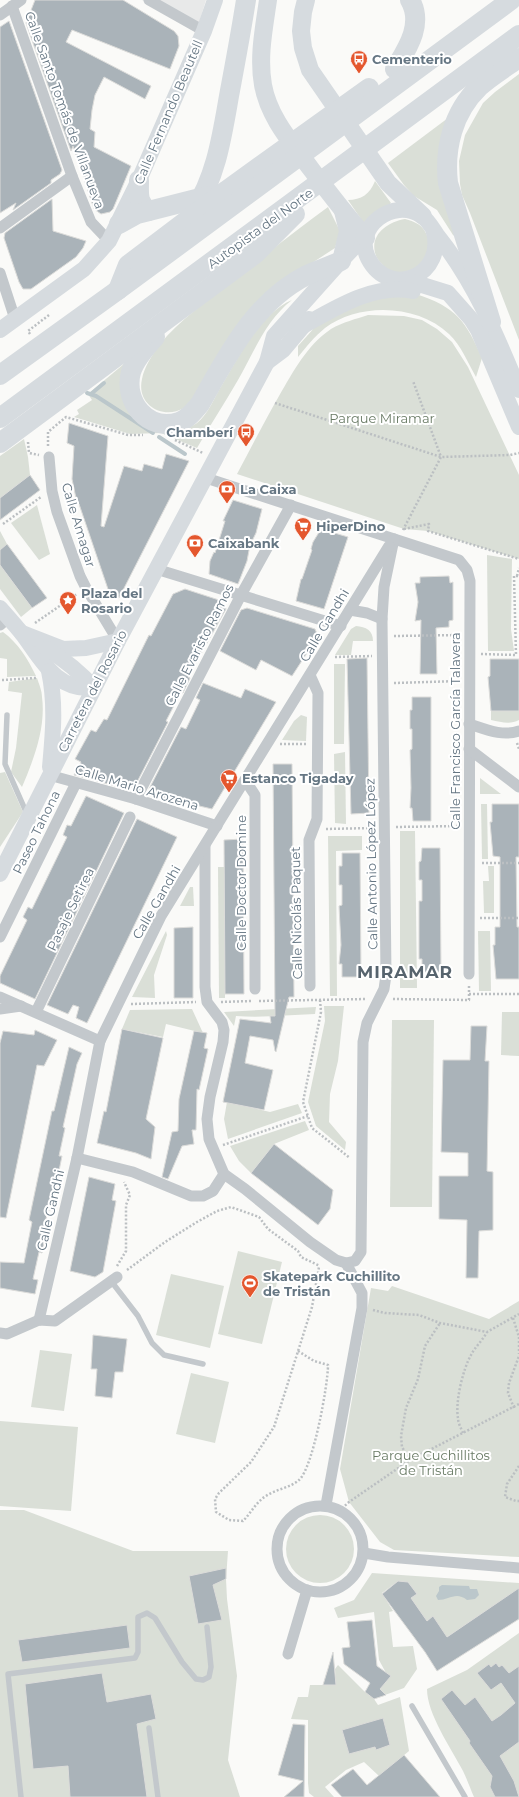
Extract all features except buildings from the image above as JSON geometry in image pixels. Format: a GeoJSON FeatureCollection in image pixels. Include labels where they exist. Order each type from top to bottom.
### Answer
{"type":"FeatureCollection","features":[{"type":"Feature","properties":{"kind":"highway"},"geometry":{"type":"LineString","coordinates":[[189,218],[202,198],[213,169],[220,143],[246,0]]}},
{"type":"Feature","properties":{"kind":"highway"},"geometry":{"type":"LineString","coordinates":[[395,69],[411,42],[415,24],[415,15],[410,0]]}},
{"type":"Feature","properties":{"kind":"highway"},"geometry":{"type":"LineString","coordinates":[[118,290],[128,265],[189,218],[395,69],[487,0]]}},
{"type":"Feature","properties":{"kind":"highway"},"geometry":{"type":"LineString","coordinates":[[0,375],[118,290],[511,0]]}},
{"type":"Feature","properties":{"kind":"highway","name":"Autopista del Norte"},"geometry":{"type":"LineString","coordinates":[[0,418],[519,36]]}},
{"type":"Feature","properties":{"kind":"highway"},"geometry":{"type":"LineString","coordinates":[[491,322],[448,183],[446,167],[454,123],[468,99],[480,86],[519,58]]}},
{"type":"Feature","properties":{"kind":"highway"},"geometry":{"type":"LineString","coordinates":[[0,443],[255,254],[340,169]]}},
{"type":"Feature","properties":{"kind":"highway"},"geometry":{"type":"LineString","coordinates":[[139,180],[139,200],[142,206],[149,211]]}},
{"type":"Feature","properties":{"kind":"highway"},"geometry":{"type":"LineString","coordinates":[[119,224],[137,214],[202,198],[227,190]]}},
{"type":"Feature","properties":{"kind":"highway"},"geometry":{"type":"LineString","coordinates":[[169,318],[139,356],[131,371],[129,384],[130,397],[135,407],[145,416],[157,422],[169,424],[180,421],[192,414],[200,404],[247,326],[266,306],[285,290],[306,276],[341,261]]}},
{"type":"Feature","properties":{"kind":"highway"},"geometry":{"type":"LineString","coordinates":[[24,425],[80,360]]}},
{"type":"Feature","properties":{"kind":"main road","name":"Calle Fernando Beautell"},"geometry":{"type":"LineString","coordinates":[[0,330],[84,269],[109,241],[119,224],[139,180],[204,31],[215,0]]}},
{"type":"Feature","properties":{"kind":"main road"},"geometry":{"type":"LineString","coordinates":[[268,0],[261,56],[266,100],[279,125],[343,211],[366,238]]}},
{"type":"Feature","properties":{"kind":"main road"},"geometry":{"type":"LineString","coordinates":[[306,0],[301,31],[303,48],[310,70],[320,87],[388,183],[428,223],[448,248],[491,322],[519,390]]}},
{"type":"Feature","properties":{"kind":"main road"},"geometry":{"type":"LineString","coordinates":[[400,280],[424,271],[434,257],[436,238],[428,223],[410,210],[399,209],[390,211],[377,218],[369,230],[366,238],[366,252],[368,258],[379,272],[400,280],[448,294],[459,304],[478,330],[519,427]]}},
{"type":"Feature","properties":{"kind":"main road"},"geometry":{"type":"LineString","coordinates":[[341,261],[348,230],[343,211]]}},
{"type":"Feature","properties":{"kind":"main road","name":"Carretera del Rosario"},"geometry":{"type":"LineString","coordinates":[[0,874],[118,641],[267,362],[274,336],[341,261],[366,238]]}},
{"type":"Feature","properties":{"kind":"main road","name":"Carretera del Rosario"},"geometry":{"type":"LineString","coordinates":[[267,362],[283,350],[317,310],[352,291],[400,280]]}},
{"type":"Feature","properties":{"kind":"main road"},"geometry":{"type":"LineString","coordinates":[[303,326],[345,303],[377,293],[393,290],[410,290],[429,294],[459,304]]}},
{"type":"Feature","properties":{"kind":"main road"},"geometry":{"type":"LineString","coordinates":[[3,617],[22,633],[62,658],[79,672],[94,688]]}},
{"type":"Feature","properties":{"kind":"main road"},"geometry":{"type":"LineString","coordinates":[[22,633],[63,649],[86,648],[118,641]]}},
{"type":"Feature","properties":{"kind":"main road"},"geometry":{"type":"LineString","coordinates":[[22,633],[50,674],[54,692],[54,726],[49,775]]}},
{"type":"Feature","properties":{"kind":"main road"},"geometry":{"type":"LineString","coordinates":[[50,674],[73,687],[84,689],[94,688]]}},
{"type":"Feature","properties":{"kind":"street"},"geometry":{"type":"LineString","coordinates":[[149,0],[204,31]]}},
{"type":"Feature","properties":{"kind":"street"},"geometry":{"type":"LineString","coordinates":[[0,15],[16,3]]}},
{"type":"Feature","properties":{"kind":"street","name":"Calle Santo Tomás de Villanueva"},"geometry":{"type":"LineString","coordinates":[[16,3],[72,176],[91,222],[109,241]]}},
{"type":"Feature","properties":{"kind":"street"},"geometry":{"type":"LineString","coordinates":[[0,228],[72,176]]}},
{"type":"Feature","properties":{"kind":"street"},"geometry":{"type":"LineString","coordinates":[[0,273],[15,319]]}},
{"type":"Feature","properties":{"kind":"street","name":"Calle Amagar"},"geometry":{"type":"LineString","coordinates":[[48,457],[52,491],[58,512],[86,588],[118,641]]}},
{"type":"Feature","properties":{"kind":"street","name":"Calle Francisco García Talavera"},"geometry":{"type":"LineString","coordinates":[[206,478],[459,560],[467,570],[470,581],[469,974]]}},
{"type":"Feature","properties":{"kind":"street","name":"Calle Evaristo Ramos"},"geometry":{"type":"LineString","coordinates":[[136,799],[240,595],[291,505]]}},
{"type":"Feature","properties":{"kind":"street","name":"Calle Gandhi"},"geometry":{"type":"LineString","coordinates":[[39,1320],[77,1158],[100,1041],[161,916],[394,539]]}},
{"type":"Feature","properties":{"kind":"street","name":"Calle Antonio López López"},"geometry":{"type":"LineString","coordinates":[[346,1263],[356,1261],[361,1252],[363,1042],[367,1023],[384,989],[386,975],[382,619],[384,587],[394,539]]}},
{"type":"Feature","properties":{"kind":"street"},"geometry":{"type":"LineString","coordinates":[[156,570],[340,626]]}},
{"type":"Feature","properties":{"kind":"street"},"geometry":{"type":"LineString","coordinates":[[368,580],[384,587]]}},
{"type":"Feature","properties":{"kind":"street"},"geometry":{"type":"LineString","coordinates":[[350,610],[367,613],[382,619]]}},
{"type":"Feature","properties":{"kind":"street","name":"Calle Nicolás Paquet"},"geometry":{"type":"LineString","coordinates":[[310,675],[318,693],[317,819],[309,840],[310,986]]}},
{"type":"Feature","properties":{"kind":"street"},"geometry":{"type":"LineString","coordinates":[[469,724],[495,733],[513,733],[519,731]]}},
{"type":"Feature","properties":{"kind":"street"},"geometry":{"type":"LineString","coordinates":[[469,749],[519,787]]}},
{"type":"Feature","properties":{"kind":"street","name":"Calle Mario Arozena"},"geometry":{"type":"LineString","coordinates":[[49,775],[136,799],[217,826]]}},
{"type":"Feature","properties":{"kind":"street","name":"Calle Doctor Domine"},"geometry":{"type":"LineString","coordinates":[[245,780],[255,795],[255,989]]}},
{"type":"Feature","properties":{"kind":"street","name":"Paseo Tahona"},"geometry":{"type":"LineString","coordinates":[[0,937],[76,783]]}},
{"type":"Feature","properties":{"kind":"street","name":"Pasaje Setirea"},"geometry":{"type":"LineString","coordinates":[[36,1012],[130,817]]}},
{"type":"Feature","properties":{"kind":"street"},"geometry":{"type":"LineString","coordinates":[[205,846],[205,987],[207,1002],[222,1022],[224,1030],[223,1042],[210,1097],[207,1119],[209,1139],[224,1174],[328,1255],[336,1260],[346,1263],[362,1292],[362,1308],[326,1505]]}},
{"type":"Feature","properties":{"kind":"street"},"geometry":{"type":"LineString","coordinates":[[0,997],[100,1041]]}},
{"type":"Feature","properties":{"kind":"street"},"geometry":{"type":"LineString","coordinates":[[0,1009],[21,1006]]}},
{"type":"Feature","properties":{"kind":"street"},"geometry":{"type":"LineString","coordinates":[[77,1158],[123,1169],[191,1196],[203,1196],[213,1191],[224,1174]]}},
{"type":"Feature","properties":{"kind":"street"},"geometry":{"type":"LineString","coordinates":[[0,1333],[7,1334],[39,1320],[55,1321],[116,1278]]}},
{"type":"Feature","properties":{"kind":"street"},"geometry":{"type":"LineString","coordinates":[[326,1505],[339,1511],[347,1514],[361,1532],[364,1553],[358,1572],[346,1585],[326,1593],[307,1590],[290,1582],[278,1565],[276,1545],[284,1525],[302,1509],[326,1505]]}},
{"type":"Feature","properties":{"kind":"street"},"geometry":{"type":"LineString","coordinates":[[364,1553],[388,1558],[519,1568]]}},
{"type":"Feature","properties":{"kind":"street"},"geometry":{"type":"LineString","coordinates":[[288,1654],[307,1590]]}},
{"type":"Feature","properties":{"kind":"lane"},"geometry":{"type":"LineString","coordinates":[[7,715],[5,764],[29,818]]}},
{"type":"Feature","properties":{"kind":"lane"},"geometry":{"type":"LineString","coordinates":[[116,1278],[152,1343],[164,1356],[203,1364]]}},
{"type":"Feature","properties":{"kind":"lane"},"geometry":{"type":"LineString","coordinates":[[21,1797],[8,1674],[135,1658],[138,1652],[138,1617],[147,1613],[155,1618],[182,1662],[196,1679],[204,1680],[209,1677],[211,1667],[207,1627]]}},
{"type":"Feature","properties":{"kind":"lane"},"geometry":{"type":"LineString","coordinates":[[412,1706],[465,1797]]}},
{"type":"Feature","properties":{"kind":"lane"},"geometry":{"type":"LineString","coordinates":[[149,1728],[158,1797]]}},
{"type":"Feature","properties":{"kind":"path"},"geometry":{"type":"LineString","coordinates":[[394,539],[404,529],[441,457],[413,381]]}},
{"type":"Feature","properties":{"kind":"path"},"geometry":{"type":"LineString","coordinates":[[275,403],[441,457],[510,455],[519,453]]}},
{"type":"Feature","properties":{"kind":"path"},"geometry":{"type":"LineString","coordinates":[[48,457],[48,432],[66,417],[128,435],[151,436]]}},
{"type":"Feature","properties":{"kind":"path"},"geometry":{"type":"LineString","coordinates":[[169,437],[216,459]]}},
{"type":"Feature","properties":{"kind":"path"},"geometry":{"type":"LineString","coordinates":[[3,524],[52,491]]}},
{"type":"Feature","properties":{"kind":"path"},"geometry":{"type":"LineString","coordinates":[[404,529],[429,524],[428,531],[519,559]]}},
{"type":"Feature","properties":{"kind":"path"},"geometry":{"type":"LineString","coordinates":[[470,654],[518,654],[514,576],[518,576],[519,568]]}},
{"type":"Feature","properties":{"kind":"path"},"geometry":{"type":"LineString","coordinates":[[22,633],[86,588]]}},
{"type":"Feature","properties":{"kind":"path"},"geometry":{"type":"LineString","coordinates":[[382,636],[470,635]]}},
{"type":"Feature","properties":{"kind":"path"},"geometry":{"type":"LineString","coordinates":[[321,658],[382,656]]}},
{"type":"Feature","properties":{"kind":"path"},"geometry":{"type":"LineString","coordinates":[[2,680],[50,674]]}},
{"type":"Feature","properties":{"kind":"path"},"geometry":{"type":"LineString","coordinates":[[383,683],[469,681]]}},
{"type":"Feature","properties":{"kind":"path"},"geometry":{"type":"LineString","coordinates":[[268,744],[318,744]]}},
{"type":"Feature","properties":{"kind":"path"},"geometry":{"type":"LineString","coordinates":[[469,863],[519,863]]}},
{"type":"Feature","properties":{"kind":"path"},"geometry":{"type":"LineString","coordinates":[[469,918],[519,918]]}},
{"type":"Feature","properties":{"kind":"path"},"geometry":{"type":"LineString","coordinates":[[118,1004],[379,999],[469,1000],[469,974]]}},
{"type":"Feature","properties":{"kind":"path"},"geometry":{"type":"LineString","coordinates":[[469,994],[519,994]]}},
{"type":"Feature","properties":{"kind":"path"},"geometry":{"type":"LineString","coordinates":[[320,1000],[321,1012],[303,1102],[312,1128],[352,1159],[362,1163]]}},
{"type":"Feature","properties":{"kind":"path"},"geometry":{"type":"LineString","coordinates":[[213,1149],[308,1116]]}},
{"type":"Feature","properties":{"kind":"path"},"geometry":{"type":"LineString","coordinates":[[116,1278],[118,1264],[126,1251],[126,1239],[128,1234],[125,1225],[126,1205],[130,1195],[123,1180],[123,1169]]}},
{"type":"Feature","properties":{"kind":"path"},"geometry":{"type":"LineString","coordinates":[[116,1278],[165,1242],[197,1222],[217,1211],[231,1207],[259,1217],[268,1229],[298,1251],[301,1256],[319,1267]]}},
{"type":"Feature","properties":{"kind":"path"},"geometry":{"type":"LineString","coordinates":[[298,1351],[314,1361],[328,1365],[323,1406],[312,1455],[300,1479],[293,1484],[275,1490],[264,1497],[243,1521],[229,1520],[216,1512],[215,1499],[219,1493],[251,1462],[274,1427],[298,1351],[312,1307],[319,1267],[328,1255]]}},
{"type":"Feature","properties":{"kind":"path"},"geometry":{"type":"LineString","coordinates":[[362,1308],[385,1313],[419,1315],[440,1323],[487,1332]]}},
{"type":"Feature","properties":{"kind":"path"},"geometry":{"type":"LineString","coordinates":[[463,1433],[458,1419],[459,1399],[463,1376],[471,1354],[482,1342],[487,1332],[519,1314]]}},
{"type":"Feature","properties":{"kind":"path"},"geometry":{"type":"LineString","coordinates":[[512,1318],[518,1337],[519,1355],[509,1382],[508,1393],[514,1408]]}},
{"type":"Feature","properties":{"kind":"path"},"geometry":{"type":"LineString","coordinates":[[410,1460],[402,1447],[401,1436],[406,1408],[418,1379],[425,1346],[440,1323]]}},
{"type":"Feature","properties":{"kind":"path"},"geometry":{"type":"LineString","coordinates":[[339,1511],[349,1502],[410,1460],[514,1408],[519,1404]]}},
{"type":"Feature","properties":{"kind":"path"},"geometry":{"type":"LineString","coordinates":[[519,1466],[506,1484],[505,1497],[516,1501],[519,1500]]}},
{"type":"Feature","properties":{"kind":"shaded area"},"geometry":{"type":"Polygon","coordinates":[[[142,0],[206,0],[196,32],[142,0]]]}},
{"type":"Feature","properties":{"kind":"shaded area"},"geometry":{"type":"Polygon","coordinates":[[[442,1585],[469,1586],[470,1589],[477,1589],[479,1595],[475,1599],[467,1600],[463,1597],[456,1596],[438,1600],[436,1596],[439,1591],[439,1587],[442,1585]]]}},
{"type":"Feature","properties":{"kind":"green space"},"geometry":{"type":"Polygon","coordinates":[[[519,74],[519,340],[462,195],[459,161],[465,135],[483,103],[519,74]]]}},
{"type":"Feature","properties":{"kind":"green space"},"geometry":{"type":"Polygon","coordinates":[[[452,115],[459,239],[453,235],[437,210],[414,196],[388,163],[452,115]]]}},
{"type":"Feature","properties":{"kind":"green space"},"geometry":{"type":"Polygon","coordinates":[[[375,181],[391,203],[366,223],[363,222],[348,200],[357,199],[368,193],[375,181]]]}},
{"type":"Feature","properties":{"kind":"green space"},"geometry":{"type":"Polygon","coordinates":[[[328,207],[340,231],[335,248],[312,263],[184,408],[168,412],[160,411],[147,403],[141,388],[143,374],[152,356],[168,335],[201,305],[328,207]]]}},
{"type":"Feature","properties":{"kind":"green space"},"geometry":{"type":"Polygon","coordinates":[[[405,219],[421,226],[428,239],[431,251],[416,272],[390,272],[377,258],[374,243],[376,237],[385,227],[391,223],[405,219]]]}},
{"type":"Feature","properties":{"kind":"green space"},"geometry":{"type":"Polygon","coordinates":[[[416,294],[441,304],[458,317],[465,325],[471,334],[482,358],[476,377],[457,343],[449,334],[436,324],[405,312],[388,310],[354,314],[339,320],[321,331],[298,357],[298,346],[315,327],[362,300],[416,294]]]}},
{"type":"Feature","properties":{"kind":"green space"},"geometry":{"type":"Polygon","coordinates":[[[292,300],[275,317],[268,327],[197,448],[161,433],[130,434],[74,417],[79,414],[77,410],[92,400],[88,394],[131,358],[123,397],[183,431],[197,423],[210,408],[241,352],[259,327],[280,307],[292,300]]]}},
{"type":"Feature","properties":{"kind":"green space","name":"Parque Miramar"},"geometry":{"type":"Polygon","coordinates":[[[368,315],[404,316],[422,320],[437,329],[452,342],[468,367],[519,475],[519,559],[428,531],[404,529],[237,474],[295,368],[308,351],[322,335],[331,329],[368,315]]]}},
{"type":"Feature","properties":{"kind":"green space"},"geometry":{"type":"Polygon","coordinates":[[[24,439],[30,475],[0,498],[0,456],[24,439]]]}},
{"type":"Feature","properties":{"kind":"green space"},"geometry":{"type":"Polygon","coordinates":[[[37,505],[50,554],[39,560],[11,523],[37,505]]]}},
{"type":"Feature","properties":{"kind":"green space"},"geometry":{"type":"Polygon","coordinates":[[[0,531],[7,544],[0,550],[0,531]]]}},
{"type":"Feature","properties":{"kind":"green space"},"geometry":{"type":"Polygon","coordinates":[[[487,555],[512,559],[511,629],[514,651],[488,651],[487,555]]]}},
{"type":"Feature","properties":{"kind":"green space"},"geometry":{"type":"Polygon","coordinates":[[[0,565],[32,608],[21,617],[0,589],[0,565]]]}},
{"type":"Feature","properties":{"kind":"green space"},"geometry":{"type":"Polygon","coordinates":[[[356,626],[363,627],[368,630],[372,634],[373,641],[353,641],[351,655],[335,655],[351,629],[356,626]]]}},
{"type":"Feature","properties":{"kind":"green space"},"geometry":{"type":"Polygon","coordinates":[[[3,632],[22,652],[36,676],[7,677],[7,659],[0,658],[0,633],[3,632]]]}},
{"type":"Feature","properties":{"kind":"green space"},"geometry":{"type":"Polygon","coordinates":[[[334,664],[345,664],[344,744],[334,744],[334,664]]]}},
{"type":"Feature","properties":{"kind":"green space"},"geometry":{"type":"Polygon","coordinates":[[[37,678],[42,695],[43,708],[41,731],[35,754],[22,787],[11,772],[16,748],[22,693],[8,691],[9,682],[37,678]]]}},
{"type":"Feature","properties":{"kind":"green space"},"geometry":{"type":"Polygon","coordinates":[[[491,711],[519,711],[519,720],[509,723],[491,720],[491,711]]]}},
{"type":"Feature","properties":{"kind":"green space"},"geometry":{"type":"Polygon","coordinates":[[[301,715],[307,717],[306,741],[282,740],[294,721],[301,715]]]}},
{"type":"Feature","properties":{"kind":"green space"},"geometry":{"type":"Polygon","coordinates":[[[345,752],[346,824],[335,823],[334,754],[345,752]]]}},
{"type":"Feature","properties":{"kind":"green space"},"geometry":{"type":"Polygon","coordinates":[[[5,772],[23,812],[0,847],[0,773],[5,772]]]}},
{"type":"Feature","properties":{"kind":"green space"},"geometry":{"type":"Polygon","coordinates":[[[480,778],[501,794],[480,794],[480,778]]]}},
{"type":"Feature","properties":{"kind":"green space"},"geometry":{"type":"Polygon","coordinates":[[[481,804],[487,804],[488,859],[482,859],[481,804]]]}},
{"type":"Feature","properties":{"kind":"green space"},"geometry":{"type":"Polygon","coordinates":[[[400,831],[415,831],[417,988],[400,988],[400,831]]]}},
{"type":"Feature","properties":{"kind":"green space"},"geometry":{"type":"Polygon","coordinates":[[[328,836],[362,836],[362,850],[336,851],[337,996],[330,996],[328,836]]]}},
{"type":"Feature","properties":{"kind":"green space"},"geometry":{"type":"Polygon","coordinates":[[[488,866],[494,866],[494,913],[484,913],[483,881],[489,881],[488,866]]]}},
{"type":"Feature","properties":{"kind":"green space"},"geometry":{"type":"Polygon","coordinates":[[[218,867],[224,867],[225,998],[219,998],[218,867]]]}},
{"type":"Feature","properties":{"kind":"green space"},"geometry":{"type":"Polygon","coordinates":[[[190,887],[193,887],[194,906],[180,906],[190,887]]]}},
{"type":"Feature","properties":{"kind":"green space"},"geometry":{"type":"Polygon","coordinates":[[[166,931],[167,935],[154,975],[155,998],[132,997],[166,931]]]}},
{"type":"Feature","properties":{"kind":"green space"},"geometry":{"type":"Polygon","coordinates":[[[478,931],[490,931],[491,991],[479,991],[478,931]]]}},
{"type":"Feature","properties":{"kind":"green space"},"geometry":{"type":"Polygon","coordinates":[[[324,1006],[344,1006],[338,1061],[330,1094],[329,1122],[346,1142],[345,1150],[316,1126],[308,1102],[325,1021],[324,1006]]]}},
{"type":"Feature","properties":{"kind":"green space"},"geometry":{"type":"Polygon","coordinates":[[[316,1007],[315,1014],[266,1017],[236,1016],[234,1026],[224,1012],[316,1007]]]}},
{"type":"Feature","properties":{"kind":"green space"},"geometry":{"type":"Polygon","coordinates":[[[192,1009],[203,1033],[166,1024],[163,1037],[122,1029],[130,1010],[192,1009]]]}},
{"type":"Feature","properties":{"kind":"green space"},"geometry":{"type":"Polygon","coordinates":[[[502,1012],[519,1012],[519,1056],[501,1055],[502,1012]]]}},
{"type":"Feature","properties":{"kind":"green space"},"geometry":{"type":"Polygon","coordinates":[[[392,1020],[434,1020],[432,1207],[390,1207],[392,1020]]]}},
{"type":"Feature","properties":{"kind":"green space"},"geometry":{"type":"Polygon","coordinates":[[[227,1102],[270,1112],[298,1104],[302,1113],[228,1139],[224,1119],[227,1102]]]}},
{"type":"Feature","properties":{"kind":"green space"},"geometry":{"type":"Polygon","coordinates":[[[305,1121],[309,1130],[274,1144],[251,1173],[239,1161],[230,1146],[305,1121]]]}},
{"type":"Feature","properties":{"kind":"green space","name":"Skatepark Cuchillito de Tristán"},"geometry":{"type":"Polygon","coordinates":[[[238,1251],[282,1262],[262,1344],[218,1334],[238,1251]]]}},
{"type":"Feature","properties":{"kind":"green space"},"geometry":{"type":"Polygon","coordinates":[[[171,1274],[224,1286],[210,1348],[156,1335],[171,1274]]]}},
{"type":"Feature","properties":{"kind":"green space","name":"Parque Cuchillitos de Tristán"},"geometry":{"type":"Polygon","coordinates":[[[392,1286],[489,1319],[519,1301],[519,1557],[394,1550],[380,1542],[349,1502],[340,1469],[371,1288],[388,1291],[392,1286]]]}},
{"type":"Feature","properties":{"kind":"green space"},"geometry":{"type":"Polygon","coordinates":[[[40,1350],[72,1354],[64,1411],[31,1407],[40,1350]]]}},
{"type":"Feature","properties":{"kind":"green space"},"geometry":{"type":"Polygon","coordinates":[[[191,1373],[229,1382],[215,1443],[176,1434],[191,1373]]]}},
{"type":"Feature","properties":{"kind":"green space"},"geometry":{"type":"Polygon","coordinates":[[[0,1421],[78,1427],[71,1511],[0,1506],[0,1421]]]}},
{"type":"Feature","properties":{"kind":"green space"},"geometry":{"type":"Polygon","coordinates":[[[0,1510],[24,1510],[133,1551],[228,1551],[226,1579],[227,1599],[237,1676],[228,1760],[240,1797],[0,1797],[0,1510]]]}},
{"type":"Feature","properties":{"kind":"green space"},"geometry":{"type":"Polygon","coordinates":[[[320,1515],[333,1518],[344,1525],[351,1536],[354,1549],[351,1562],[344,1573],[333,1580],[320,1583],[307,1580],[296,1573],[289,1562],[286,1549],[289,1536],[296,1525],[307,1518],[320,1515]]]}},
{"type":"Feature","properties":{"kind":"green space"},"geometry":{"type":"Polygon","coordinates":[[[372,1573],[519,1583],[519,1589],[424,1652],[423,1638],[440,1627],[433,1616],[427,1621],[411,1598],[417,1594],[408,1582],[398,1581],[382,1593],[393,1611],[389,1612],[393,1647],[413,1646],[417,1669],[404,1688],[374,1699],[378,1705],[400,1697],[409,1751],[379,1776],[364,1762],[346,1770],[325,1787],[334,1797],[314,1797],[309,1793],[308,1783],[308,1720],[291,1719],[298,1697],[308,1697],[310,1685],[336,1685],[335,1669],[338,1665],[365,1692],[386,1673],[379,1660],[374,1612],[338,1618],[334,1608],[354,1600],[372,1573]]]}},
{"type":"Feature","properties":{"kind":"green space"},"geometry":{"type":"Polygon","coordinates":[[[519,1633],[519,1797],[474,1797],[463,1771],[435,1720],[428,1699],[427,1689],[467,1670],[519,1633]]]}},
{"type":"Feature","properties":{"kind":"waterway"},"geometry":{"type":"LineString","coordinates":[[91,394],[104,383]]}},
{"type":"Feature","properties":{"kind":"waterway"},"geometry":{"type":"LineString","coordinates":[[87,393],[96,396],[153,433]]}},
{"type":"Feature","properties":{"kind":"waterway"},"geometry":{"type":"LineString","coordinates":[[159,437],[185,454]]}},
{"type":"Feature","properties":{"kind":"place","name":"Cementerio"},"geometry":{"type":"Point","coordinates":[359,74]}},
{"type":"Feature","properties":{"kind":"place","name":"Chamberí"},"geometry":{"type":"Point","coordinates":[246,447]}},
{"type":"Feature","properties":{"kind":"place","name":"La Caixa"},"geometry":{"type":"Point","coordinates":[227,504]}},
{"type":"Feature","properties":{"kind":"place","name":"HiperDino"},"geometry":{"type":"Point","coordinates":[303,541]}},
{"type":"Feature","properties":{"kind":"place","name":"Caixabank"},"geometry":{"type":"Point","coordinates":[195,558]}},
{"type":"Feature","properties":{"kind":"place","name":"Plaza del Rosario"},"geometry":{"type":"Point","coordinates":[68,615]}},
{"type":"Feature","properties":{"kind":"place","name":"Estanco Tigaday"},"geometry":{"type":"Point","coordinates":[229,793]}},
{"type":"Feature","properties":{"kind":"place","name":"Skatepark Cuchillito de Tristán"},"geometry":{"type":"Point","coordinates":[250,1298]}},
{"type":"Feature","properties":{"kind":"district","name":"MIRAMAR"},"geometry":{"type":"Point","coordinates":[405,972]}}]}
